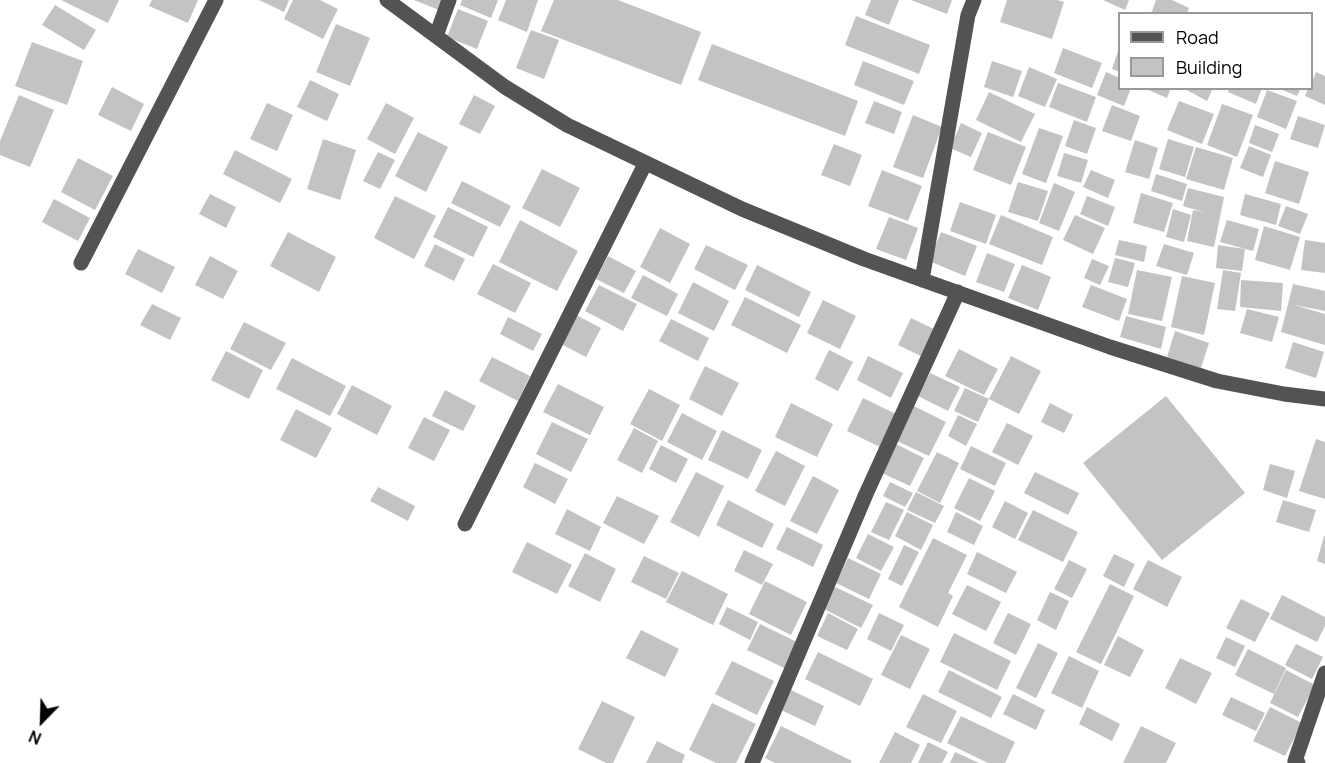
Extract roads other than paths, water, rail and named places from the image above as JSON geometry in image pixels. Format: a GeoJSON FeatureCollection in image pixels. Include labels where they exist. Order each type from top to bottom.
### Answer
{"type":"FeatureCollection","features":[{"type":"Feature","properties":{"kind":"street"},"geometry":{"type":"LineString","coordinates":[[81,263],[216,0]]}},
{"type":"Feature","properties":{"kind":"street"},"geometry":{"type":"LineString","coordinates":[[387,0],[505,87],[567,125],[742,209],[922,280],[1110,347],[1217,381],[1284,394],[1325,399]]}},
{"type":"Feature","properties":{"kind":"street"},"geometry":{"type":"LineString","coordinates":[[436,36],[449,0]]}},
{"type":"Feature","properties":{"kind":"street"},"geometry":{"type":"LineString","coordinates":[[922,280],[968,15],[974,0]]}},
{"type":"Feature","properties":{"kind":"street"},"geometry":{"type":"LineString","coordinates":[[465,524],[645,164]]}},
{"type":"Feature","properties":{"kind":"street"},"geometry":{"type":"LineString","coordinates":[[752,763],[866,494],[958,292]]}},
{"type":"Feature","properties":{"kind":"street"},"geometry":{"type":"LineString","coordinates":[[1298,763],[1295,761],[1325,673]]}}]}
